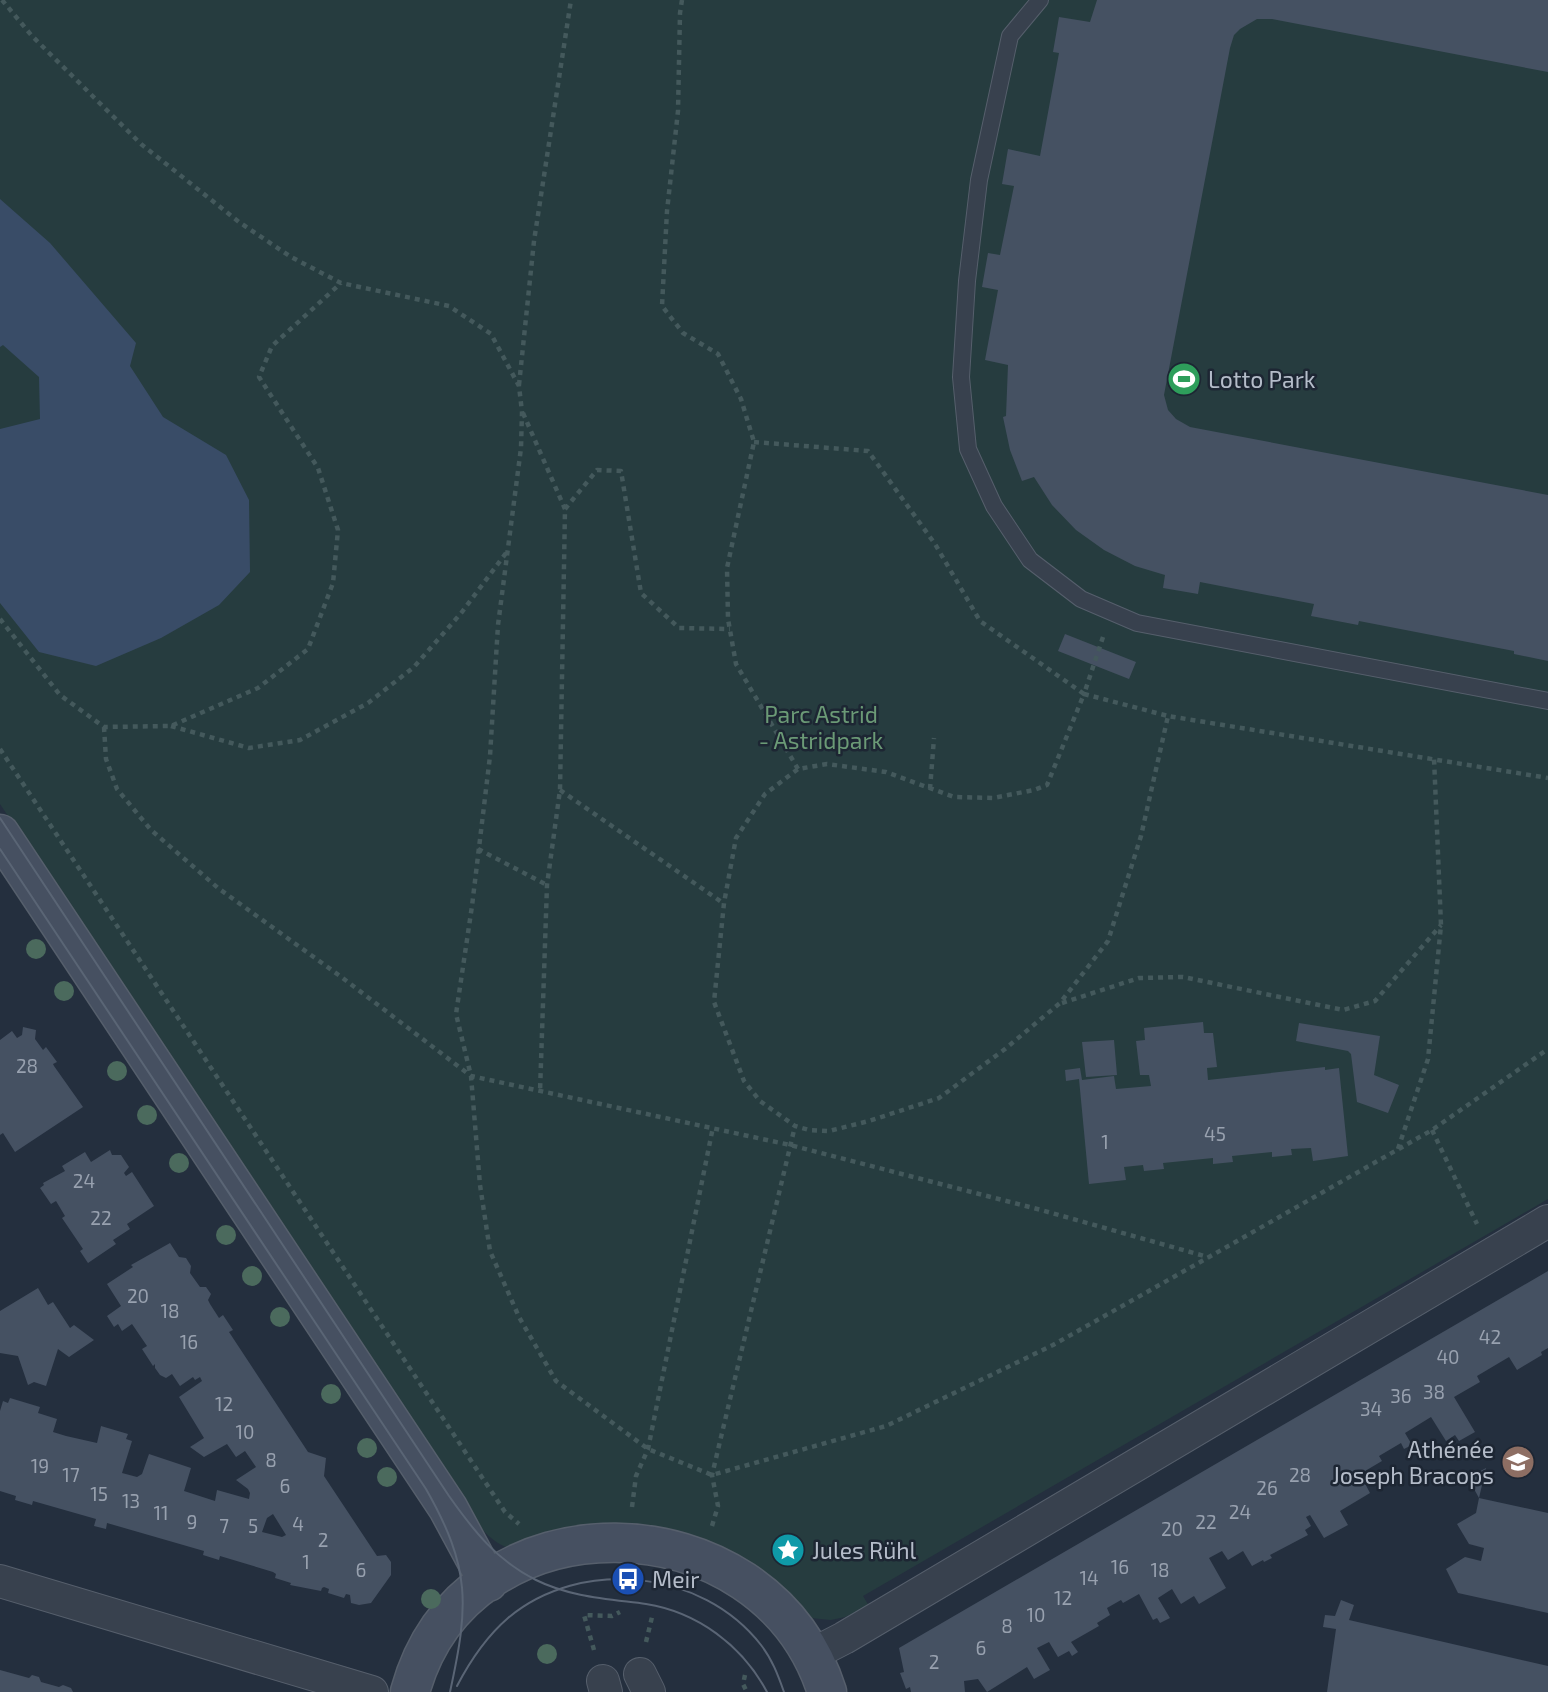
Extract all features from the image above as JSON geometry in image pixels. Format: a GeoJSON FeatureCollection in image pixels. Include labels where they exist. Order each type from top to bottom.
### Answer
{"type":"FeatureCollection","features":[{"type":"Feature","properties":{"kind":"street"},"geometry":{"type":"LineString","coordinates":[[0,834],[448,1508],[488,1582]]}},
{"type":"Feature","properties":{"kind":"street"},"geometry":{"type":"LineString","coordinates":[[811,1655],[1548,1221]]}},
{"type":"Feature","properties":{"kind":"street"},"geometry":{"type":"LineString","coordinates":[[410,1692],[416,1672],[439,1631],[464,1602],[488,1582],[528,1560],[574,1546],[624,1542],[665,1547],[695,1556],[723,1568],[749,1585],[786,1621],[811,1655],[827,1692]]}},
{"type":"Feature","properties":{"kind":"street"},"geometry":{"type":"LineString","coordinates":[[0,1581],[372,1692]]}},
{"type":"Feature","properties":{"kind":"lane"},"geometry":{"type":"LineString","coordinates":[[1040,0],[1010,36],[979,180],[967,281],[961,377],[968,449],[994,506],[1030,560],[1081,599],[1137,623],[1548,701]]}},
{"type":"Feature","properties":{"kind":"path"},"geometry":{"type":"LineString","coordinates":[[2,0],[32,36],[141,144],[239,222],[291,257],[341,283],[449,306],[491,334],[519,386]]}},
{"type":"Feature","properties":{"kind":"path"},"geometry":{"type":"LineString","coordinates":[[571,0],[534,242],[519,386],[523,412],[521,448],[498,625],[490,756],[456,1014],[471,1076],[480,1185],[490,1251],[519,1317],[556,1381],[648,1449],[712,1475],[886,1426],[1053,1345],[1209,1257],[1432,1130],[1548,1049]]}},
{"type":"Feature","properties":{"kind":"path"},"geometry":{"type":"LineString","coordinates":[[682,0],[678,111],[667,211],[662,306],[683,333],[718,354],[741,398],[754,442],[727,568],[730,629],[736,664],[798,769]]}},
{"type":"Feature","properties":{"kind":"path"},"geometry":{"type":"LineString","coordinates":[[171,726],[258,688],[307,649],[333,583],[338,530],[317,468],[259,377],[272,346],[341,283]]}},
{"type":"Feature","properties":{"kind":"path"},"geometry":{"type":"LineString","coordinates":[[523,412],[565,509],[560,790],[547,885],[540,1092]]}},
{"type":"Feature","properties":{"kind":"path"},"geometry":{"type":"LineString","coordinates":[[754,442],[868,451],[935,544],[981,621],[1084,694],[1168,716],[1548,778]]}},
{"type":"Feature","properties":{"kind":"path"},"geometry":{"type":"LineString","coordinates":[[565,509],[597,470],[621,471],[641,593],[679,628],[730,629]]}},
{"type":"Feature","properties":{"kind":"path"},"geometry":{"type":"LineString","coordinates":[[0,619],[61,695],[104,727],[171,726],[249,748],[300,740],[368,704],[414,667],[462,612],[506,552]]}},
{"type":"Feature","properties":{"kind":"path"},"geometry":{"type":"LineString","coordinates":[[1111,612],[1084,694],[1047,785],[993,798],[954,797],[886,772],[827,764],[798,769],[765,794],[736,838],[724,903],[714,1002],[744,1081],[760,1101],[795,1126],[809,1130],[829,1130],[869,1121],[939,1098],[1005,1049],[1060,1003],[1108,941],[1141,836],[1168,716]]}},
{"type":"Feature","properties":{"kind":"path"},"geometry":{"type":"LineString","coordinates":[[104,727],[107,759],[117,789],[151,830],[218,888],[340,976],[471,1076],[790,1144],[1028,1206],[1209,1257]]}},
{"type":"Feature","properties":{"kind":"path"},"geometry":{"type":"LineString","coordinates":[[930,789],[934,737]]}},
{"type":"Feature","properties":{"kind":"path"},"geometry":{"type":"LineString","coordinates":[[0,749],[505,1512],[519,1524]]}},
{"type":"Feature","properties":{"kind":"path"},"geometry":{"type":"LineString","coordinates":[[1398,1149],[1428,1059],[1441,925],[1434,758]]}},
{"type":"Feature","properties":{"kind":"path"},"geometry":{"type":"LineString","coordinates":[[560,790],[724,903]]}},
{"type":"Feature","properties":{"kind":"path"},"geometry":{"type":"LineString","coordinates":[[478,849],[547,885]]}},
{"type":"Feature","properties":{"kind":"path"},"geometry":{"type":"LineString","coordinates":[[1060,1003],[1139,978],[1183,977],[1343,1010],[1375,1001],[1441,925]]}},
{"type":"Feature","properties":{"kind":"path"},"geometry":{"type":"LineString","coordinates":[[631,1507],[636,1476],[648,1449],[713,1126]]}},
{"type":"Feature","properties":{"kind":"path"},"geometry":{"type":"LineString","coordinates":[[712,1527],[718,1506],[712,1475],[795,1126]]}},
{"type":"Feature","properties":{"kind":"path"},"geometry":{"type":"LineString","coordinates":[[1432,1130],[1478,1224]]}},
{"type":"Feature","properties":{"kind":"path"},"geometry":{"type":"LineString","coordinates":[[584,1615],[612,1616],[620,1612]]}},
{"type":"Feature","properties":{"kind":"path"},"geometry":{"type":"LineString","coordinates":[[745,1675],[743,1684],[747,1692]]}},
{"type":"Feature","properties":{"kind":"green space","name":"Parc Astrid - Astridpark"},"geometry":{"type":"Polygon","coordinates":[[[0,0],[1548,0],[1548,1199],[863,1596],[869,1606],[845,1617],[831,1620],[802,1614],[750,1566],[513,1549],[493,1540],[469,1512],[0,804],[0,0]]]}},
{"type":"Feature","properties":{"kind":"water"},"geometry":{"type":"Polygon","coordinates":[[[0,199],[50,243],[136,343],[130,366],[163,417],[226,455],[249,500],[250,572],[219,605],[161,638],[96,666],[39,652],[0,603],[0,429],[40,419],[39,377],[3,345],[0,347],[0,199]]]}},
{"type":"Feature","properties":{"kind":"building"},"geometry":{"type":"Polygon","coordinates":[[[1097,0],[1548,0],[1548,72],[1272,19],[1257,19],[1234,35],[1164,395],[1168,410],[1176,419],[1190,427],[1548,495],[1548,661],[1514,654],[1514,651],[1359,621],[1358,625],[1311,616],[1314,604],[1200,582],[1198,594],[1163,588],[1165,575],[1135,566],[1104,550],[1076,530],[1052,505],[1034,477],[1022,481],[1010,450],[1003,417],[1006,416],[1008,365],[985,360],[998,290],[982,287],[988,253],[1000,255],[1014,186],[1002,184],[1008,149],[1040,156],[1059,53],[1053,52],[1059,17],[1090,22],[1097,0]]]}},
{"type":"Feature","properties":{"kind":"building"},"geometry":{"type":"Polygon","coordinates":[[[1065,634],[1136,662],[1129,679],[1058,651],[1065,634]]]}},
{"type":"Feature","properties":{"kind":"building"},"geometry":{"type":"Polygon","coordinates":[[[1203,1022],[1204,1033],[1213,1033],[1217,1067],[1207,1068],[1208,1080],[1325,1067],[1325,1070],[1339,1068],[1348,1156],[1313,1161],[1311,1148],[1291,1149],[1292,1155],[1272,1157],[1272,1152],[1232,1156],[1233,1162],[1213,1164],[1213,1158],[1163,1163],[1164,1169],[1144,1171],[1143,1165],[1124,1167],[1126,1180],[1089,1184],[1079,1079],[1066,1081],[1065,1070],[1080,1068],[1082,1080],[1114,1076],[1116,1089],[1151,1086],[1149,1075],[1140,1075],[1136,1041],[1145,1040],[1144,1028],[1203,1022]]]}},
{"type":"Feature","properties":{"kind":"building"},"geometry":{"type":"Polygon","coordinates":[[[1299,1023],[1380,1036],[1374,1075],[1399,1085],[1388,1113],[1357,1102],[1351,1054],[1348,1051],[1296,1041],[1299,1023]]]}},
{"type":"Feature","properties":{"kind":"building"},"geometry":{"type":"Polygon","coordinates":[[[23,1027],[36,1030],[35,1039],[43,1050],[46,1047],[57,1062],[54,1066],[83,1107],[15,1152],[3,1133],[0,1135],[0,1040],[12,1031],[17,1038],[22,1035],[23,1027]]]}},
{"type":"Feature","properties":{"kind":"building"},"geometry":{"type":"Polygon","coordinates":[[[1114,1040],[1117,1075],[1086,1077],[1082,1042],[1114,1040]]]}},
{"type":"Feature","properties":{"kind":"building"},"geometry":{"type":"Polygon","coordinates":[[[110,1150],[112,1155],[121,1155],[129,1167],[124,1173],[126,1176],[132,1172],[154,1206],[127,1224],[130,1229],[113,1240],[116,1244],[88,1263],[80,1251],[83,1249],[62,1218],[65,1216],[56,1201],[51,1204],[40,1188],[43,1183],[65,1171],[62,1166],[85,1152],[91,1162],[110,1150]]]}},
{"type":"Feature","properties":{"kind":"building"},"geometry":{"type":"Polygon","coordinates":[[[170,1243],[179,1257],[186,1258],[191,1266],[190,1273],[200,1287],[206,1287],[211,1294],[208,1300],[210,1304],[219,1318],[223,1315],[233,1330],[229,1332],[308,1452],[326,1458],[324,1476],[377,1556],[386,1555],[391,1562],[391,1575],[371,1603],[351,1603],[350,1595],[346,1594],[344,1598],[328,1593],[329,1589],[324,1587],[321,1591],[290,1585],[291,1583],[275,1578],[276,1574],[273,1572],[220,1556],[219,1560],[203,1555],[204,1551],[107,1523],[106,1529],[94,1526],[96,1519],[33,1501],[32,1505],[15,1500],[16,1496],[0,1491],[0,1411],[3,1401],[8,1403],[10,1398],[40,1407],[38,1413],[57,1419],[53,1432],[66,1436],[97,1443],[101,1426],[128,1434],[126,1439],[132,1441],[122,1473],[137,1477],[142,1474],[149,1454],[191,1468],[184,1491],[215,1501],[217,1490],[249,1499],[248,1489],[236,1480],[256,1467],[245,1451],[236,1457],[227,1444],[204,1457],[190,1447],[204,1438],[179,1397],[202,1381],[200,1377],[195,1380],[193,1377],[180,1386],[172,1374],[166,1378],[160,1375],[155,1364],[153,1366],[142,1349],[147,1346],[132,1324],[122,1331],[118,1324],[114,1327],[107,1316],[121,1306],[107,1284],[133,1267],[131,1265],[170,1243]],[[273,1514],[267,1518],[262,1532],[282,1537],[286,1535],[273,1514]]]}},
{"type":"Feature","properties":{"kind":"building"},"geometry":{"type":"Polygon","coordinates":[[[1548,1271],[1548,1348],[1541,1352],[1542,1355],[1517,1370],[1509,1357],[1477,1376],[1480,1382],[1454,1397],[1475,1432],[1459,1441],[1455,1435],[1446,1441],[1431,1417],[1405,1433],[1412,1445],[1404,1449],[1401,1443],[1379,1456],[1382,1461],[1360,1474],[1370,1493],[1340,1511],[1348,1525],[1324,1538],[1310,1515],[1306,1517],[1311,1526],[1305,1530],[1308,1535],[1270,1555],[1272,1558],[1252,1566],[1243,1551],[1228,1560],[1222,1551],[1209,1558],[1226,1588],[1199,1604],[1194,1596],[1181,1604],[1172,1589],[1158,1598],[1170,1618],[1160,1623],[1157,1618],[1153,1620],[1139,1594],[1123,1603],[1121,1600],[1107,1608],[1110,1615],[1097,1623],[1099,1626],[1071,1642],[1078,1652],[1072,1656],[1069,1651],[1058,1657],[1049,1642],[1037,1648],[1050,1670],[1034,1679],[1027,1667],[987,1692],[978,1679],[964,1681],[965,1692],[911,1692],[910,1687],[906,1689],[900,1673],[904,1672],[899,1648],[1548,1271]]]}},
{"type":"Feature","properties":{"kind":"building"},"geometry":{"type":"Polygon","coordinates":[[[38,1288],[48,1305],[53,1302],[70,1328],[74,1325],[94,1340],[69,1357],[58,1349],[46,1386],[34,1382],[28,1385],[18,1356],[0,1353],[0,1311],[38,1288]]]}},
{"type":"Feature","properties":{"kind":"building"},"geometry":{"type":"Polygon","coordinates":[[[1486,1468],[1479,1498],[1468,1478],[1486,1468]]]}},
{"type":"Feature","properties":{"kind":"building"},"geometry":{"type":"Polygon","coordinates":[[[1479,1498],[1548,1513],[1548,1613],[1458,1593],[1446,1569],[1465,1557],[1481,1561],[1484,1548],[1469,1544],[1457,1524],[1476,1513],[1479,1498]]]}},
{"type":"Feature","properties":{"kind":"building"},"geometry":{"type":"Polygon","coordinates":[[[1341,1600],[1354,1605],[1349,1620],[1548,1666],[1548,1692],[1327,1692],[1336,1629],[1323,1627],[1325,1615],[1335,1616],[1341,1600]]]}},
{"type":"Feature","properties":{"kind":"building"},"geometry":{"type":"Polygon","coordinates":[[[0,1670],[29,1678],[32,1675],[39,1677],[41,1682],[59,1687],[63,1685],[71,1688],[73,1692],[0,1692],[0,1670]]]}},
{"type":"Feature","properties":{"kind":"tram line"},"geometry":{"type":"LineString","coordinates":[[0,818],[449,1496],[477,1533],[509,1564],[549,1586],[590,1596],[665,1608],[700,1623],[716,1633],[745,1660],[767,1692]]}},
{"type":"Feature","properties":{"kind":"tram line"},"geometry":{"type":"LineString","coordinates":[[0,849],[426,1489],[441,1517],[458,1565],[462,1588],[461,1635],[450,1692]]}},
{"type":"Feature","properties":{"kind":"tram line"},"geometry":{"type":"LineString","coordinates":[[457,1686],[493,1633],[508,1618],[537,1599],[570,1586],[605,1580],[640,1580],[674,1587],[707,1600],[736,1620],[765,1650],[784,1692]]}},
{"type":"Feature","properties":{"kind":"place","name":"Lotto Park"},"geometry":{"type":"Point","coordinates":[1184,379]}},
{"type":"Feature","properties":{"kind":"place","name":"Athénée Joseph Bracops"},"geometry":{"type":"Point","coordinates":[1518,1462]}},
{"type":"Feature","properties":{"kind":"place","name":"Jules Rühl"},"geometry":{"type":"Point","coordinates":[788,1550]}},
{"type":"Feature","properties":{"kind":"place","name":"Meir"},"geometry":{"type":"Point","coordinates":[628,1579]}}]}
